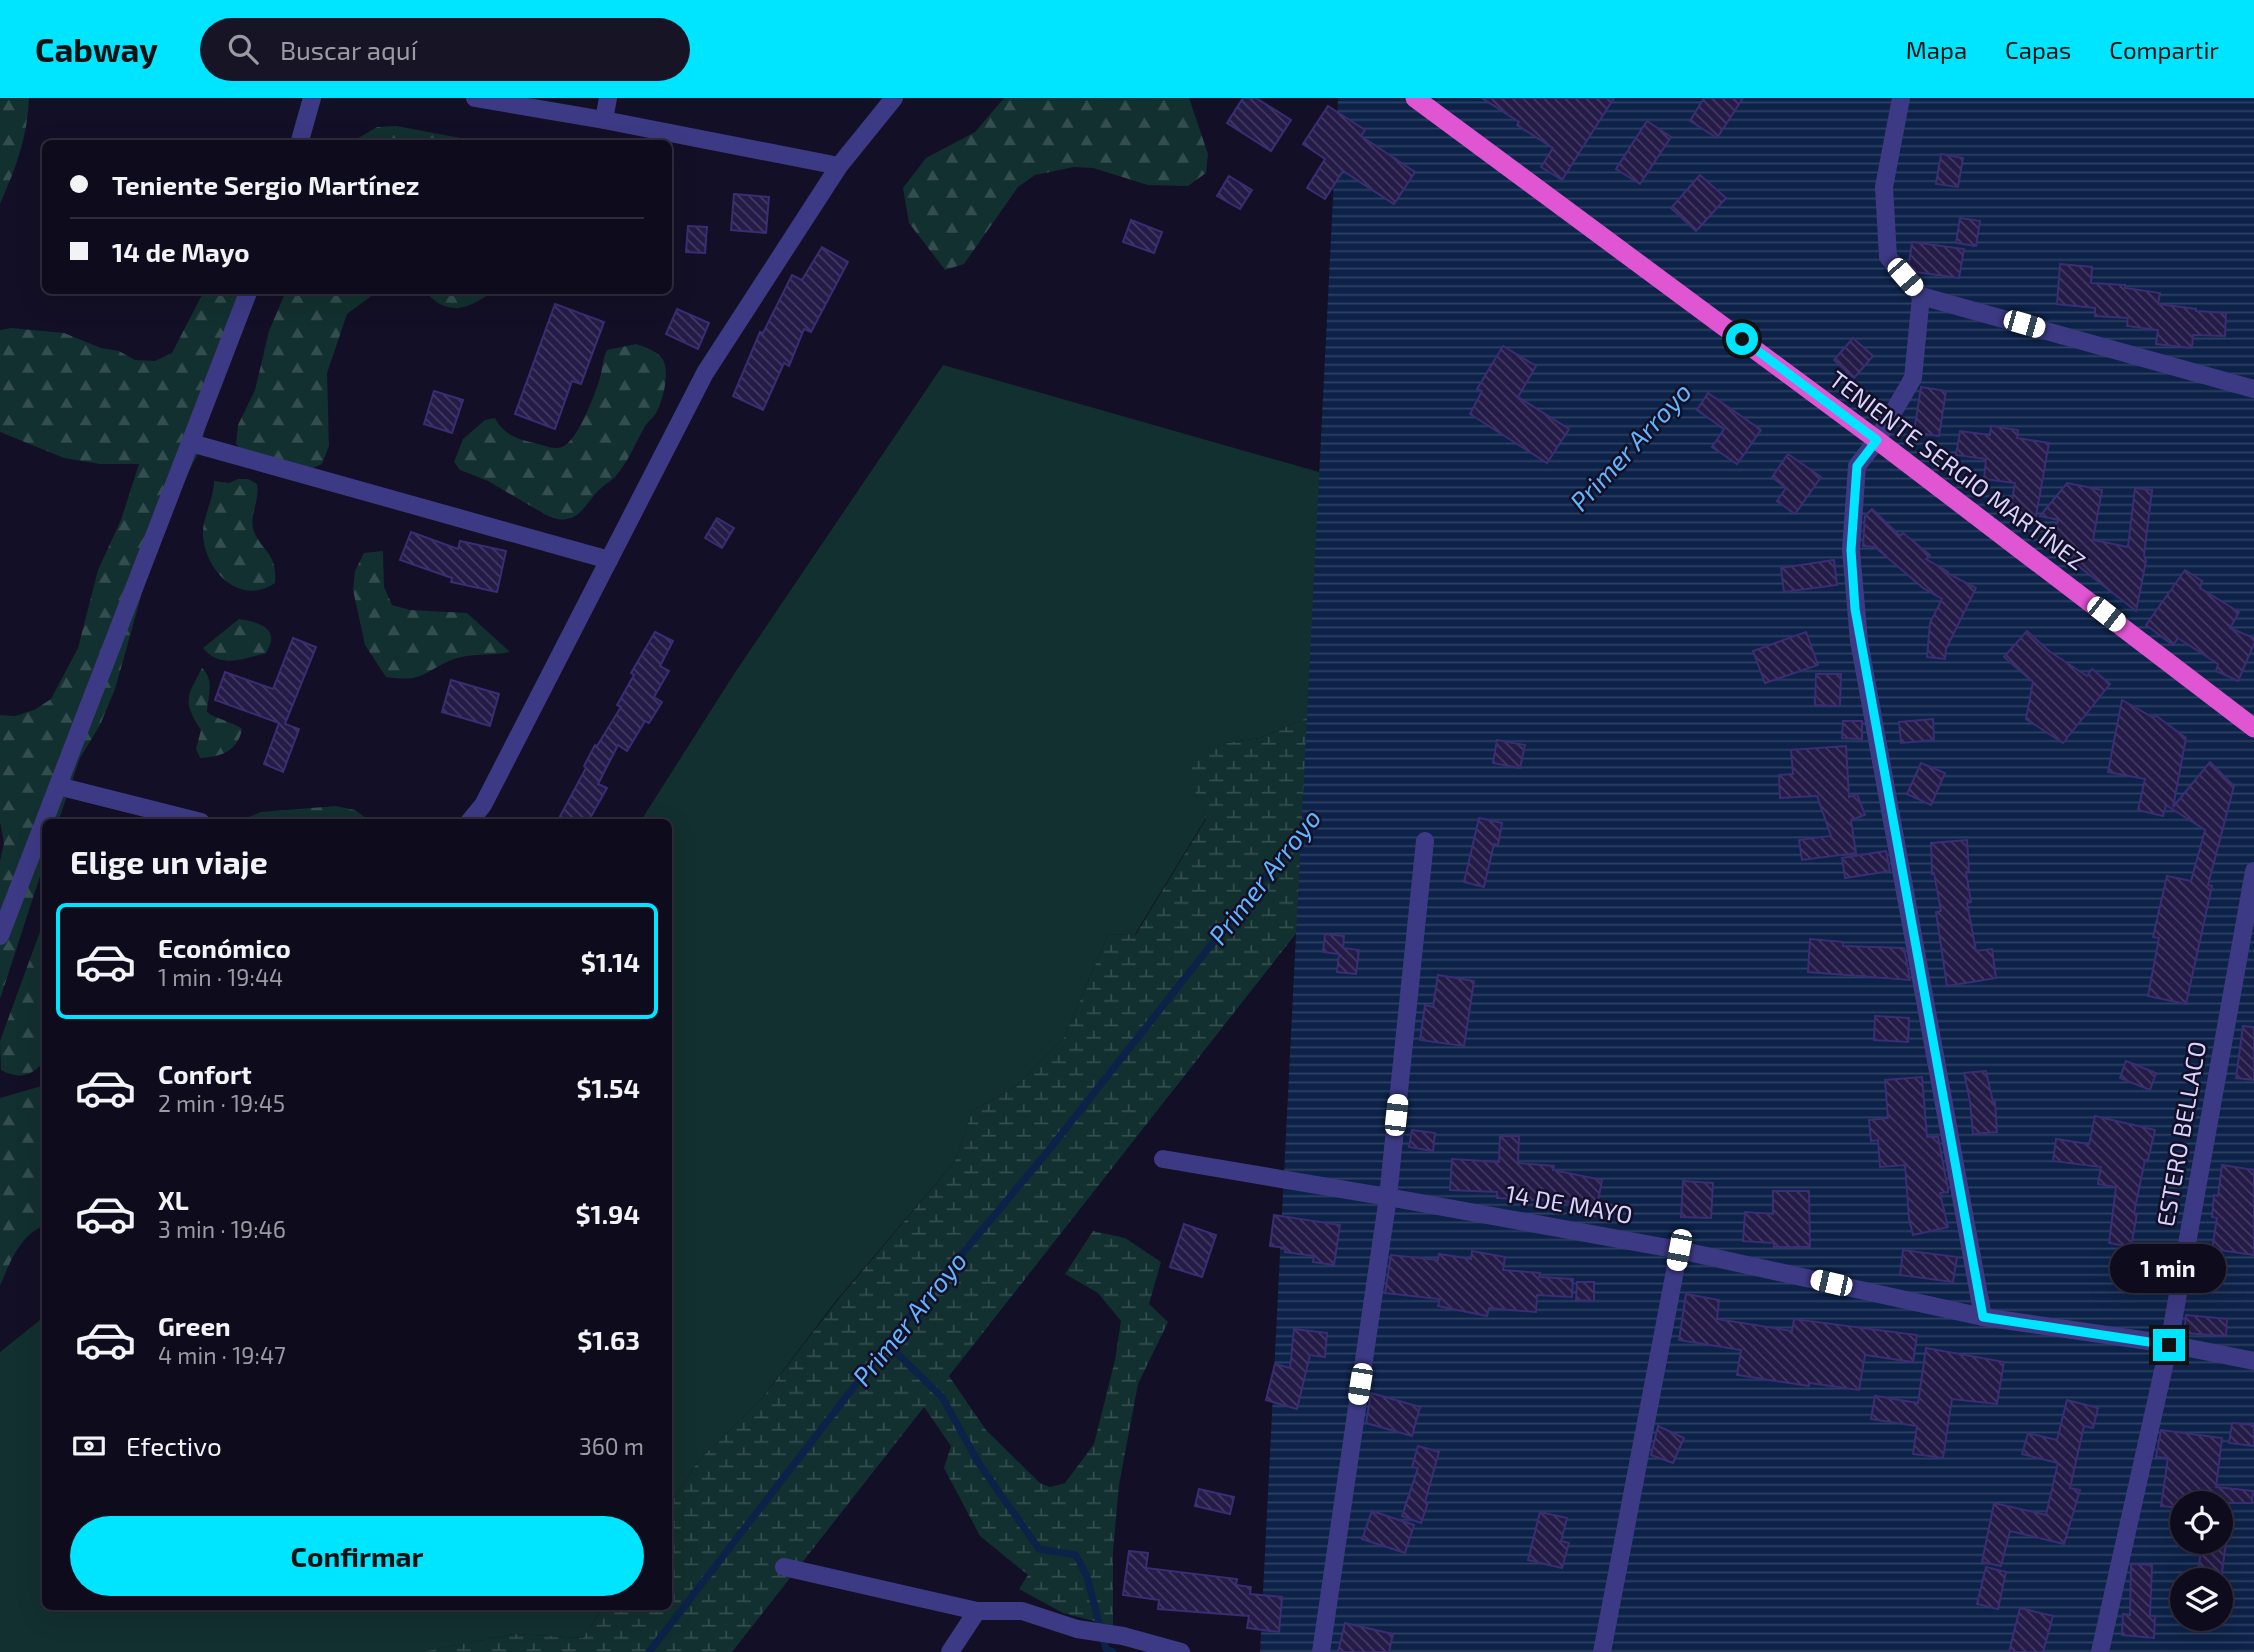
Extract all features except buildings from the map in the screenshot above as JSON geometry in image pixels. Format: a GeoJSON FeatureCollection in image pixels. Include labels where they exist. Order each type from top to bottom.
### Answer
{"type":"FeatureCollection","features":[{"type":"Feature","properties":{"kind":"highway","name":"TENIENTE SERGIO MARTÍNEZ"},"geometry":{"type":"LineString","coordinates":[[1415,98],[1764,355],[2254,728]]}},
{"type":"Feature","properties":{"kind":"street"},"geometry":{"type":"LineString","coordinates":[[300,140],[312,98]]}},
{"type":"Feature","properties":{"kind":"street"},"geometry":{"type":"LineString","coordinates":[[475,98],[839,166]]}},
{"type":"Feature","properties":{"kind":"street"},"geometry":{"type":"LineString","coordinates":[[604,120],[608,98]]}},
{"type":"Feature","properties":{"kind":"street"},"geometry":{"type":"LineString","coordinates":[[472,819],[483,805],[705,373],[839,166],[894,98]]}},
{"type":"Feature","properties":{"kind":"street"},"geometry":{"type":"LineString","coordinates":[[1901,98],[1884,187],[1888,257],[1921,296],[2254,389]]}},
{"type":"Feature","properties":{"kind":"street"},"geometry":{"type":"LineString","coordinates":[[45,819],[247,294]]}},
{"type":"Feature","properties":{"kind":"street"},"geometry":{"type":"LineString","coordinates":[[1921,296],[1913,378],[1877,440],[1857,466],[1851,550],[1859,641],[1983,1317]]}},
{"type":"Feature","properties":{"kind":"street"},"geometry":{"type":"LineString","coordinates":[[191,443],[609,560]]}},
{"type":"Feature","properties":{"kind":"street"},"geometry":{"type":"LineString","coordinates":[[58,786],[189,819]]}},
{"type":"Feature","properties":{"kind":"street"},"geometry":{"type":"LineString","coordinates":[[0,936],[42,827]]}},
{"type":"Feature","properties":{"kind":"street"},"geometry":{"type":"LineString","coordinates":[[1321,1652],[1388,1197],[1425,841]]}},
{"type":"Feature","properties":{"kind":"street","name":"ESTERO BELLACO"},"geometry":{"type":"LineString","coordinates":[[2101,1652],[2169,1345],[2254,871]]}},
{"type":"Feature","properties":{"kind":"street","name":"14 DE MAYO"},"geometry":{"type":"LineString","coordinates":[[1163,1159],[1679,1250],[1983,1317],[2169,1345],[2254,1361]]}},
{"type":"Feature","properties":{"kind":"street"},"geometry":{"type":"LineString","coordinates":[[1602,1652],[1679,1250]]}},
{"type":"Feature","properties":{"kind":"street"},"geometry":{"type":"LineString","coordinates":[[784,1567],[977,1611],[1022,1611],[1077,1629],[1123,1636],[1181,1652]]}},
{"type":"Feature","properties":{"kind":"street"},"geometry":{"type":"LineString","coordinates":[[950,1652],[977,1611]]}},
{"type":"Feature","properties":{"kind":"green space"},"geometry":{"type":"Polygon","coordinates":[[[0,98],[29,98],[20,152],[0,204],[0,98]]]}},
{"type":"Feature","properties":{"kind":"green space"},"geometry":{"type":"Polygon","coordinates":[[[1004,98],[1189,98],[1208,154],[1206,173],[1188,186],[1148,185],[1093,168],[1074,167],[1035,175],[1018,187],[964,264],[945,270],[909,223],[903,188],[926,158],[975,132],[1004,98]]]}},
{"type":"Feature","properties":{"kind":"green space"},"geometry":{"type":"Polygon","coordinates":[[[396,126],[472,140],[355,140],[377,127],[396,126]]]}},
{"type":"Feature","properties":{"kind":"green space"},"geometry":{"type":"Polygon","coordinates":[[[202,294],[251,294],[213,390],[201,448],[173,502],[153,554],[115,689],[100,725],[80,758],[59,819],[42,819],[42,870],[0,999],[0,861],[4,843],[0,822],[0,715],[15,716],[34,710],[51,699],[78,648],[98,570],[121,520],[139,464],[100,464],[64,458],[0,432],[0,330],[11,328],[64,333],[101,348],[119,351],[135,360],[155,361],[172,353],[202,294]]]}},
{"type":"Feature","properties":{"kind":"green space"},"geometry":{"type":"Polygon","coordinates":[[[285,294],[374,294],[347,314],[327,373],[329,446],[322,464],[304,472],[264,472],[236,444],[238,425],[255,390],[269,331],[285,294]]]}},
{"type":"Feature","properties":{"kind":"green space"},"geometry":{"type":"Polygon","coordinates":[[[428,294],[489,294],[475,303],[458,308],[441,305],[428,294]]]}},
{"type":"Feature","properties":{"kind":"green space"},"geometry":{"type":"Polygon","coordinates":[[[636,344],[654,351],[665,365],[666,376],[661,402],[620,471],[577,515],[562,520],[546,515],[488,481],[460,470],[454,462],[463,439],[485,420],[495,418],[507,432],[522,440],[548,447],[562,447],[573,437],[589,407],[607,350],[636,344]]]}},
{"type":"Feature","properties":{"kind":"green space"},"geometry":{"type":"Polygon","coordinates":[[[943,365],[1498,523],[1355,697],[1260,738],[1226,743],[1194,789],[1206,818],[1135,934],[1108,935],[1064,1038],[1015,1087],[972,1111],[955,1161],[836,1301],[760,1401],[699,1460],[672,1501],[672,819],[642,819],[734,674],[943,365]]]}},
{"type":"Feature","properties":{"kind":"green space"},"geometry":{"type":"Polygon","coordinates":[[[248,479],[257,484],[253,528],[274,564],[275,572],[275,583],[262,589],[249,591],[227,582],[217,572],[205,548],[203,528],[214,481],[229,483],[248,479]]]}},
{"type":"Feature","properties":{"kind":"green space"},"geometry":{"type":"Polygon","coordinates":[[[383,551],[384,587],[392,605],[410,610],[467,613],[510,652],[460,657],[416,677],[386,677],[365,645],[353,590],[355,571],[364,553],[383,551]]]}},
{"type":"Feature","properties":{"kind":"green space"},"geometry":{"type":"Polygon","coordinates":[[[239,619],[266,628],[271,638],[266,653],[232,661],[217,658],[203,648],[239,619]]]}},
{"type":"Feature","properties":{"kind":"green space"},"geometry":{"type":"Polygon","coordinates":[[[202,668],[210,683],[207,712],[242,729],[232,748],[215,756],[200,758],[196,749],[201,730],[191,712],[189,699],[202,668]]]}},
{"type":"Feature","properties":{"kind":"green space"},"geometry":{"type":"Polygon","coordinates":[[[1355,697],[1338,880],[949,1376],[986,1430],[1040,1483],[1050,1487],[1065,1483],[1094,1444],[1115,1360],[1121,1321],[1098,1293],[1065,1274],[1093,1231],[1125,1238],[1161,1262],[1149,1304],[1168,1322],[1138,1384],[1119,1485],[1113,1551],[1113,1626],[1063,1613],[1019,1589],[1028,1575],[980,1536],[944,1468],[951,1446],[924,1407],[732,1652],[421,1652],[514,1634],[583,1638],[601,1610],[672,1610],[672,1501],[699,1460],[760,1401],[837,1301],[955,1161],[972,1111],[1015,1087],[1064,1038],[1108,935],[1136,934],[1206,819],[1194,789],[1190,757],[1226,743],[1260,738],[1355,697]]]}},
{"type":"Feature","properties":{"kind":"green space"},"geometry":{"type":"Polygon","coordinates":[[[336,806],[355,810],[367,819],[244,819],[261,812],[336,806]]]}},
{"type":"Feature","properties":{"kind":"green space"},"geometry":{"type":"Polygon","coordinates":[[[42,926],[42,1063],[36,1070],[25,1075],[14,1075],[1,1070],[0,1041],[42,926]]]}},
{"type":"Feature","properties":{"kind":"green space"},"geometry":{"type":"Polygon","coordinates":[[[42,1086],[42,1227],[22,1242],[0,1286],[0,1098],[42,1086]]]}},
{"type":"Feature","properties":{"kind":"green space"},"geometry":{"type":"Polygon","coordinates":[[[42,1318],[42,1610],[601,1610],[583,1638],[514,1634],[421,1652],[0,1652],[0,1352],[42,1318]]]}},
{"type":"Feature","properties":{"kind":"water"},"geometry":{"type":"Polygon","coordinates":[[[1338,98],[2254,98],[2254,1652],[1260,1652],[1338,98]]]}},
{"type":"Feature","properties":{"kind":"waterway","name":"Primer Arroyo"},"geometry":{"type":"LineString","coordinates":[[649,1652],[887,1344],[1048,1151],[1306,825]]}},
{"type":"Feature","properties":{"kind":"waterway"},"geometry":{"type":"LineString","coordinates":[[887,1344],[942,1397],[978,1462],[1039,1549],[1076,1555],[1087,1577],[1106,1649],[1113,1652]]}},
{"type":"Feature","properties":{"kind":"route"},"geometry":{"type":"LineString","coordinates":[[1742,339],[1877,440],[1857,466],[1851,550],[1855,609],[1983,1317],[2169,1345]]}}]}
